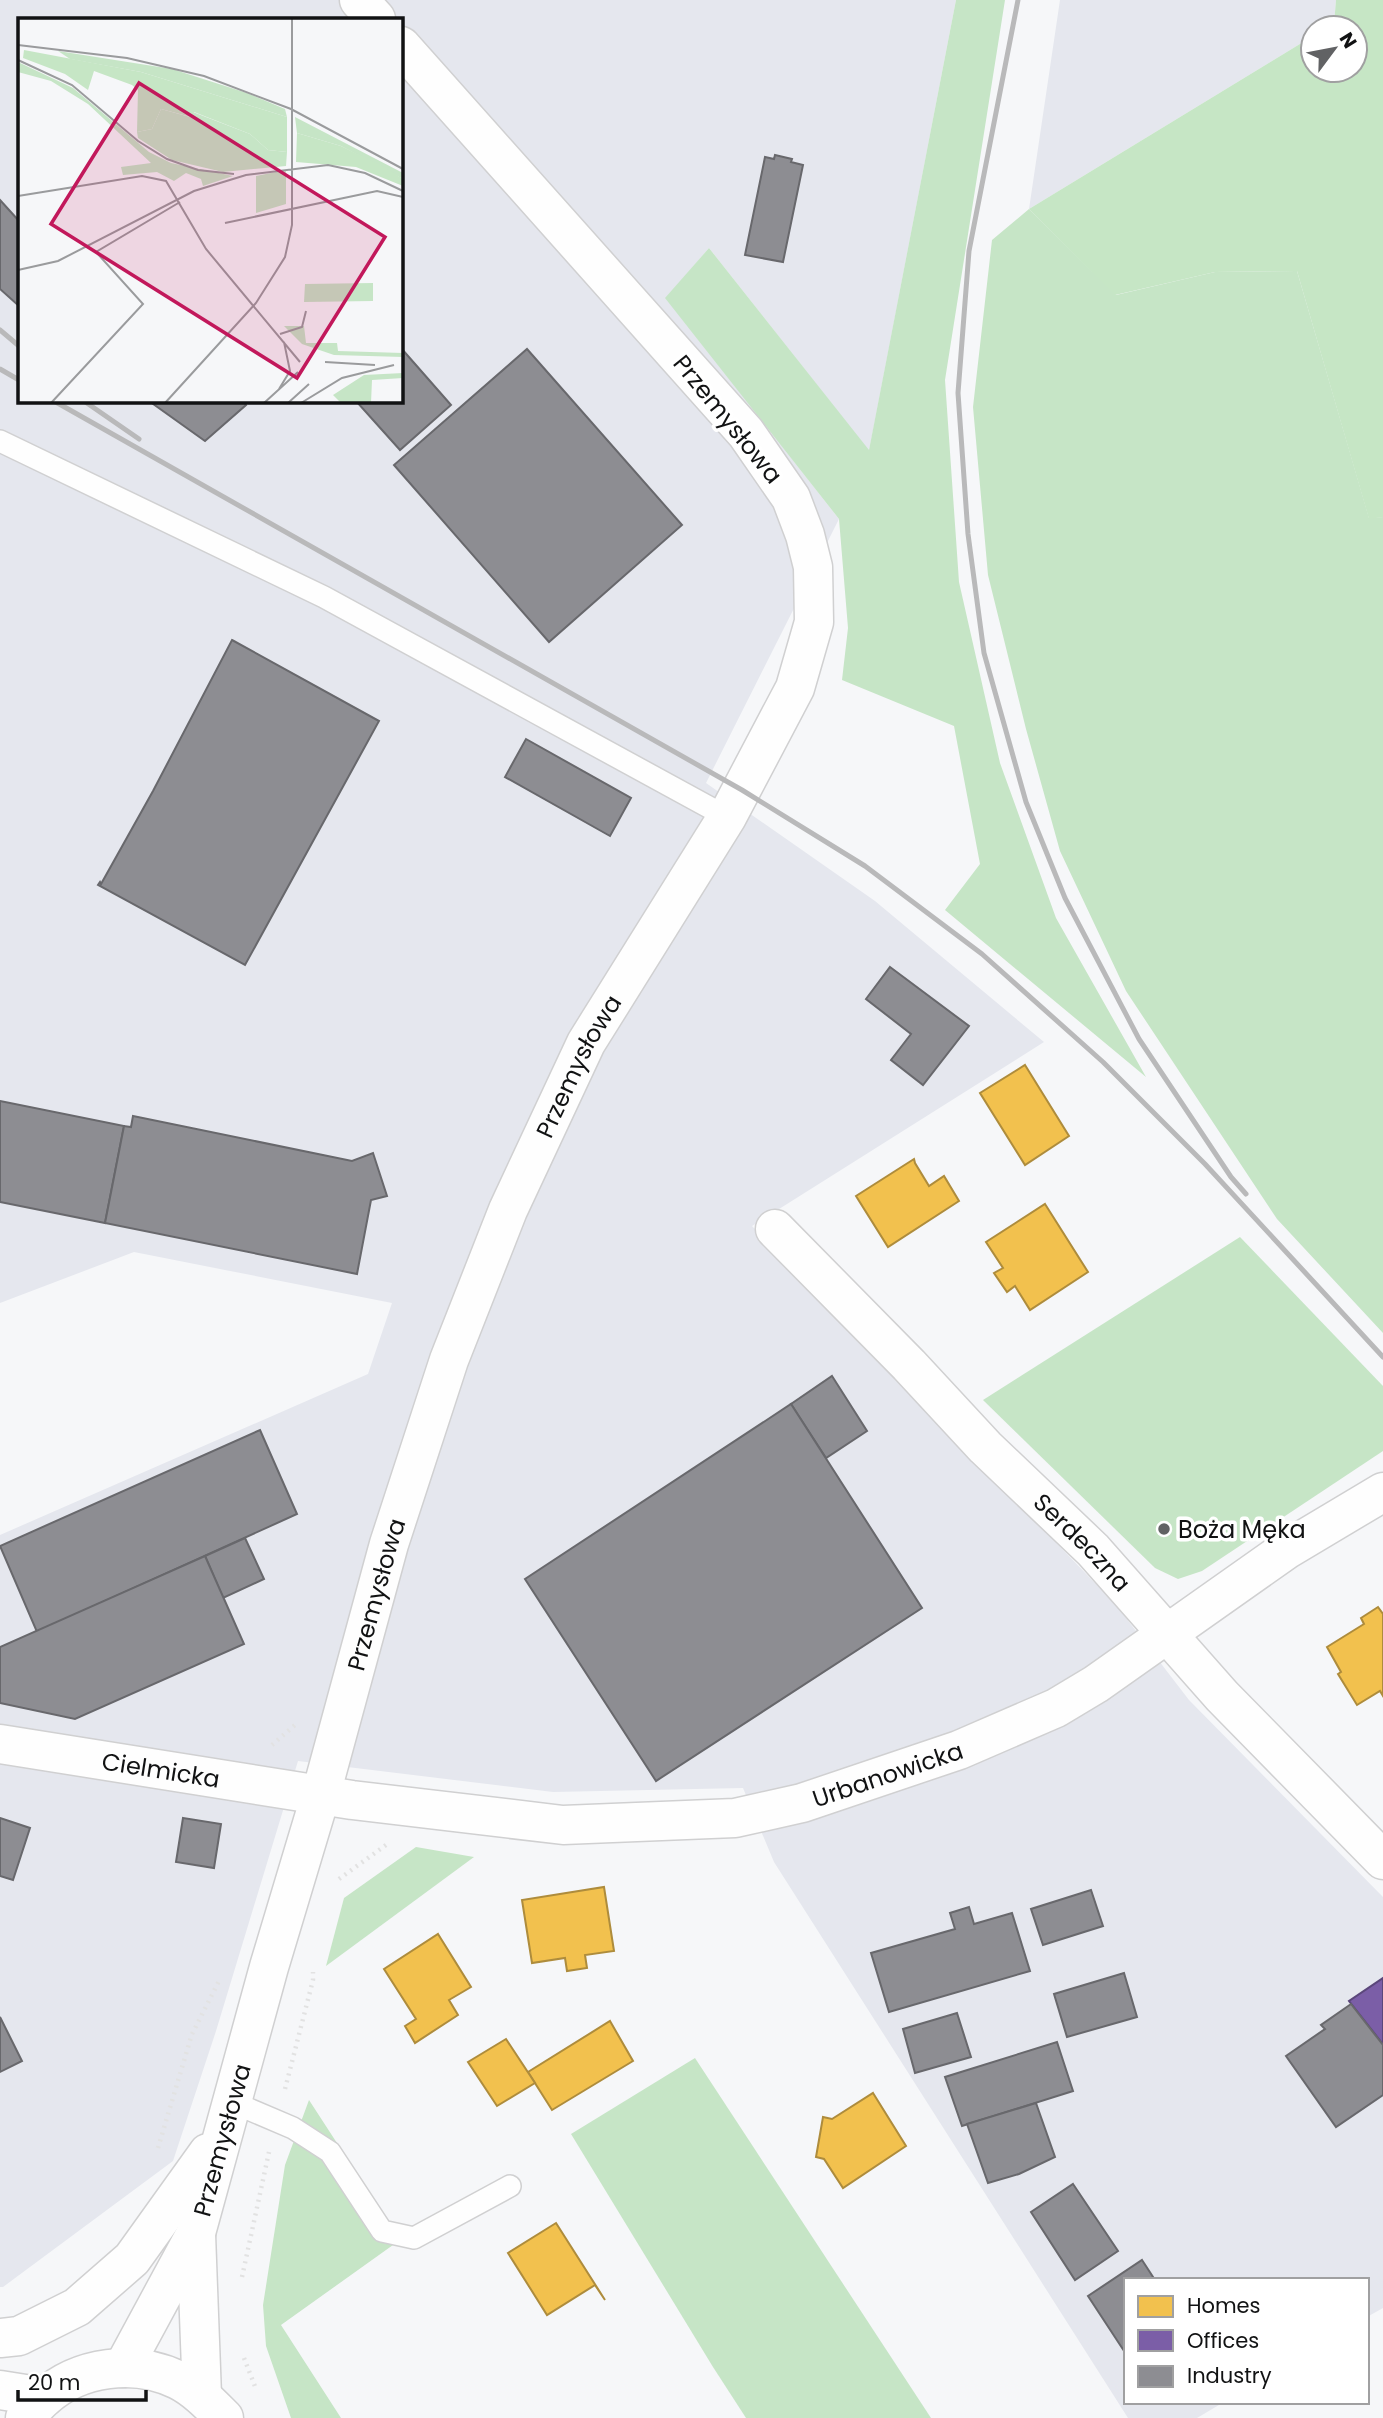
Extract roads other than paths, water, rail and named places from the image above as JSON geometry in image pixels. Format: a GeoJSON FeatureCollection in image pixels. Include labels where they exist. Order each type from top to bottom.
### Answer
{"type":"FeatureCollection","features":[{"type":"Feature","properties":{"kind":"street"},"geometry":{"type":"LineString","coordinates":[[359,0],[375,18]]}},
{"type":"Feature","properties":{"kind":"street","name":"Przemysłowa"},"geometry":{"type":"LineString","coordinates":[[123,2368],[196,2234],[269,1967],[321,1794],[388,1544],[449,1360],[508,1210],[586,1043],[727,817],[795,688],[814,622],[813,568],[805,535],[791,498],[746,433],[402,48]]}},
{"type":"Feature","properties":{"kind":"street","name":"Serdeczna"},"geometry":{"type":"LineString","coordinates":[[775,1229],[909,1365],[985,1447],[1093,1550],[1222,1696],[1383,1860]]}},
{"type":"Feature","properties":{"kind":"street","name":"Urbanowicka"},"geometry":{"type":"LineString","coordinates":[[321,1794],[563,1825],[735,1818],[802,1803],[959,1750],[1056,1708],[1096,1684],[1286,1550],[1383,1492]]}},
{"type":"Feature","properties":{"kind":"street","name":"Cielmicka"},"geometry":{"type":"LineString","coordinates":[[0,1744],[321,1794]]}},
{"type":"Feature","properties":{"kind":"street"},"geometry":{"type":"LineString","coordinates":[[0,2338],[19,2336],[76,2308],[132,2259],[227,2118]]}},
{"type":"Feature","properties":{"kind":"street","name":"Przemysłowa"},"geometry":{"type":"LineString","coordinates":[[196,2234],[213,2407]]}},
{"type":"Feature","properties":{"kind":"street"},"geometry":{"type":"LineString","coordinates":[[0,2390],[35,2408],[68,2382],[94,2371],[123,2368],[151,2371],[169,2377],[213,2407]]}},
{"type":"Feature","properties":{"kind":"lane"},"geometry":{"type":"LineString","coordinates":[[0,441],[324,597],[727,817]]}},
{"type":"Feature","properties":{"kind":"lane"},"geometry":{"type":"LineString","coordinates":[[227,2118],[293,2128],[330,2151],[383,2231],[414,2238],[510,2186]]}},
{"type":"Feature","properties":{"kind":"railway"},"geometry":{"type":"LineString","coordinates":[[1018,0],[969,251],[958,393],[968,534],[984,653],[1026,802],[1065,898],[1139,1039],[1231,1177],[1246,1194]]}},
{"type":"Feature","properties":{"kind":"railway"},"geometry":{"type":"LineString","coordinates":[[0,330],[18,345]]}},
{"type":"Feature","properties":{"kind":"railway"},"geometry":{"type":"LineString","coordinates":[[0,369],[18,379]]}},
{"type":"Feature","properties":{"kind":"railway"},"geometry":{"type":"LineString","coordinates":[[56,402],[742,790],[865,866],[982,954],[1103,1062],[1205,1164],[1383,1357]]}},
{"type":"Feature","properties":{"kind":"railway"},"geometry":{"type":"LineString","coordinates":[[85,402],[139,439]]}},
{"type":"Feature","properties":{"kind":"place","name":"Boża Męka"},"geometry":{"type":"Point","coordinates":[1164,1529]}}]}
